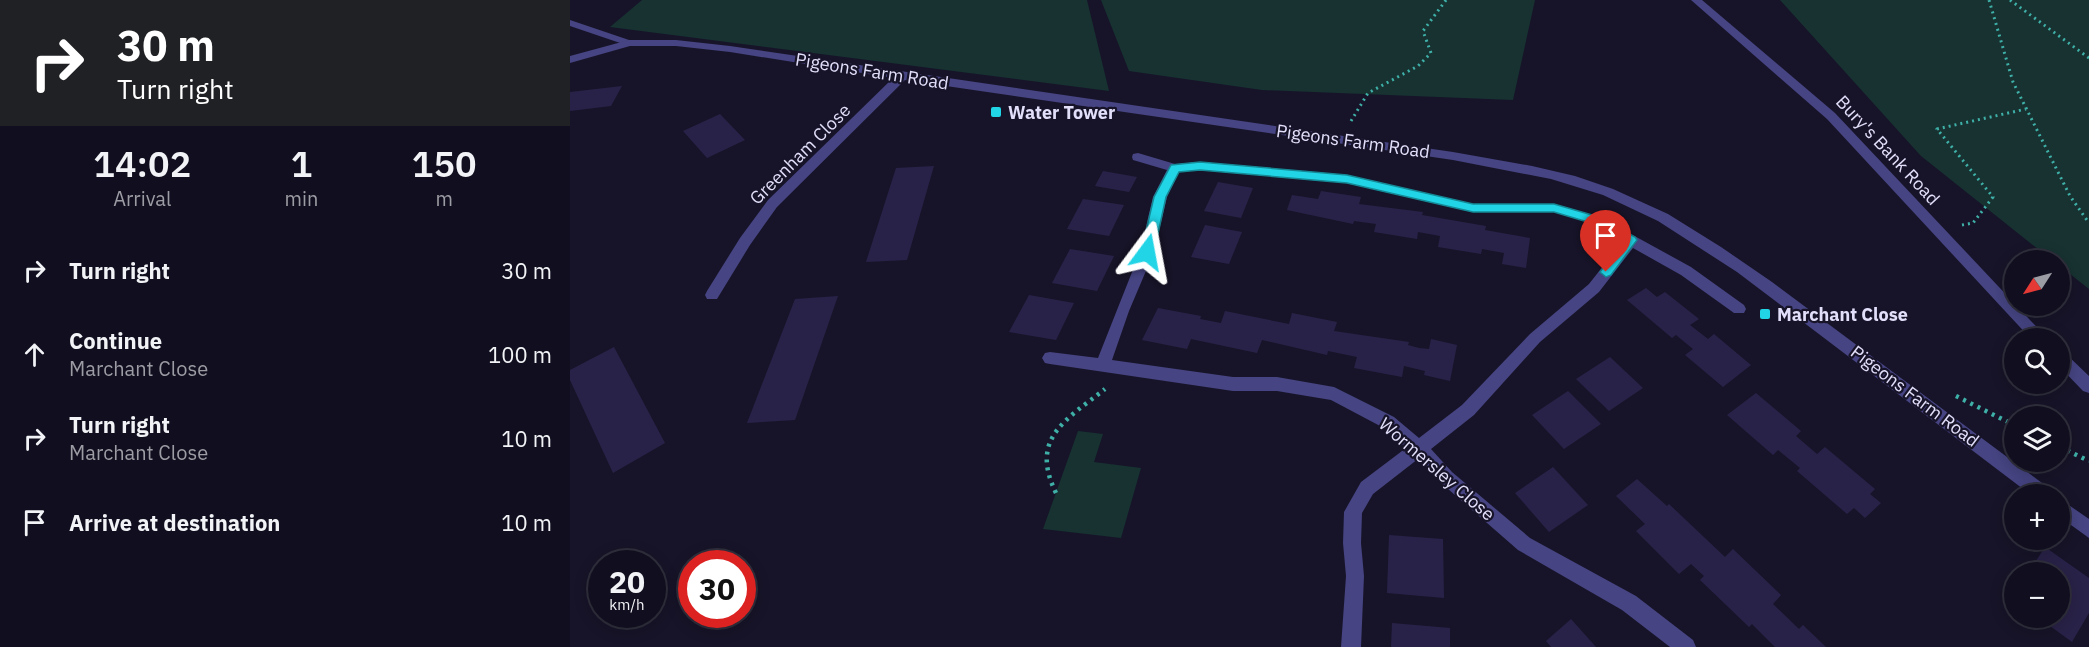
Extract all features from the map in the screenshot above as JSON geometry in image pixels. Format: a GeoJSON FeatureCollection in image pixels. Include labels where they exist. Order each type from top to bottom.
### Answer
{"type":"FeatureCollection","features":[{"type":"Feature","properties":{"kind":"street","name":"Bury's Bank Road"},"geometry":{"type":"LineString","coordinates":[[1696,0],[1831,116],[2030,328]]}},
{"type":"Feature","properties":{"kind":"street","name":"Pigeons Farm Road"},"geometry":{"type":"LineString","coordinates":[[570,60],[629,43],[676,43],[730,48],[902,76],[1340,139],[1534,170],[1576,180],[1611,193],[1660,217],[1785,299],[2029,484]]}},
{"type":"Feature","properties":{"kind":"street","name":"Greenham Close"},"geometry":{"type":"LineString","coordinates":[[712,295],[752,229],[782,193],[838,136],[874,106],[902,76]]}},
{"type":"Feature","properties":{"kind":"street"},"geometry":{"type":"LineString","coordinates":[[1138,157],[1175,168],[1200,166]]}},
{"type":"Feature","properties":{"kind":"street"},"geometry":{"type":"LineString","coordinates":[[1103,365],[1122,311],[1147,252],[1160,197],[1175,168]]}},
{"type":"Feature","properties":{"kind":"street"},"geometry":{"type":"LineString","coordinates":[[1595,220],[1686,270],[1739,309]]}},
{"type":"Feature","properties":{"kind":"street"},"geometry":{"type":"LineString","coordinates":[[1351,647],[1355,576],[1352,543],[1353,512],[1367,488],[1468,410],[1536,338],[1594,288],[1630,240]]}},
{"type":"Feature","properties":{"kind":"street","name":"Wormersley Close"},"geometry":{"type":"LineString","coordinates":[[1050,358],[1233,384],[1278,384],[1334,394],[1388,422],[1420,449],[1446,477],[1524,544],[1629,603],[1685,647]]}},
{"type":"Feature","properties":{"kind":"street"},"geometry":{"type":"LineString","coordinates":[[2070,368],[2089,386]]}},
{"type":"Feature","properties":{"kind":"street"},"geometry":{"type":"LineString","coordinates":[[2070,515],[2089,530]]}},
{"type":"Feature","properties":{"kind":"lane"},"geometry":{"type":"LineString","coordinates":[[570,23],[629,43]]}},
{"type":"Feature","properties":{"kind":"lane"},"geometry":{"type":"LineString","coordinates":[[1200,166],[1347,179],[1473,208],[1554,208],[1595,220]]}},
{"type":"Feature","properties":{"kind":"path"},"geometry":{"type":"LineString","coordinates":[[1340,139],[1368,93],[1418,66],[1431,53],[1423,31],[1446,0]]}},
{"type":"Feature","properties":{"kind":"path"},"geometry":{"type":"LineString","coordinates":[[1989,0],[2013,82],[2070,196],[2089,223]]}},
{"type":"Feature","properties":{"kind":"path"},"geometry":{"type":"LineString","coordinates":[[2010,0],[2089,58]]}},
{"type":"Feature","properties":{"kind":"path"},"geometry":{"type":"LineString","coordinates":[[1938,230],[1973,223],[1993,196],[1937,129],[2026,110]]}},
{"type":"Feature","properties":{"kind":"path"},"geometry":{"type":"LineString","coordinates":[[1056,493],[1049,482],[1045,466],[1046,450],[1056,431],[1069,416],[1090,402],[1126,370]]}},
{"type":"Feature","properties":{"kind":"path"},"geometry":{"type":"LineString","coordinates":[[2070,452],[2089,461]]}},
{"type":"Feature","properties":{"kind":"green space"},"geometry":{"type":"Polygon","coordinates":[[[642,0],[1087,0],[1109,91],[610,27],[642,0]]]}},
{"type":"Feature","properties":{"kind":"green space"},"geometry":{"type":"Polygon","coordinates":[[[1101,0],[1535,0],[1513,100],[1262,90],[1129,71],[1101,0]]]}},
{"type":"Feature","properties":{"kind":"green space"},"geometry":{"type":"Polygon","coordinates":[[[1780,0],[2089,0],[2089,289],[2070,274],[2070,250],[2039,250],[1921,156],[1780,0]]]}},
{"type":"Feature","properties":{"kind":"green space"},"geometry":{"type":"Polygon","coordinates":[[[1078,431],[1103,434],[1094,462],[1141,468],[1121,538],[1043,529],[1078,431]]]}},
{"type":"Feature","properties":{"kind":"building"},"geometry":{"type":"Polygon","coordinates":[[[622,86],[611,106],[570,111],[570,92],[622,86]]]}},
{"type":"Feature","properties":{"kind":"building"},"geometry":{"type":"Polygon","coordinates":[[[720,114],[745,140],[707,158],[683,131],[720,114]]]}},
{"type":"Feature","properties":{"kind":"building"},"geometry":{"type":"Polygon","coordinates":[[[934,166],[907,260],[866,262],[896,168],[934,166]]]}},
{"type":"Feature","properties":{"kind":"building"},"geometry":{"type":"Polygon","coordinates":[[[1103,171],[1137,177],[1129,192],[1095,186],[1103,171]]]}},
{"type":"Feature","properties":{"kind":"building"},"geometry":{"type":"Polygon","coordinates":[[[1218,182],[1253,188],[1241,218],[1204,211],[1218,182]]]}},
{"type":"Feature","properties":{"kind":"building"},"geometry":{"type":"Polygon","coordinates":[[[1321,191],[1361,197],[1359,204],[1423,212],[1422,215],[1486,226],[1485,230],[1530,238],[1526,268],[1502,264],[1504,253],[1482,249],[1481,254],[1438,247],[1440,236],[1418,232],[1417,239],[1374,232],[1376,224],[1354,221],[1353,224],[1287,210],[1292,195],[1318,199],[1321,191]]]}},
{"type":"Feature","properties":{"kind":"building"},"geometry":{"type":"Polygon","coordinates":[[[1083,199],[1124,205],[1109,236],[1067,229],[1083,199]]]}},
{"type":"Feature","properties":{"kind":"building"},"geometry":{"type":"Polygon","coordinates":[[[1205,225],[1242,232],[1229,264],[1191,257],[1205,225]]]}},
{"type":"Feature","properties":{"kind":"building"},"geometry":{"type":"Polygon","coordinates":[[[1070,249],[1114,256],[1097,291],[1052,283],[1070,249]]]}},
{"type":"Feature","properties":{"kind":"building"},"geometry":{"type":"Polygon","coordinates":[[[1646,288],[1657,297],[1665,292],[1699,319],[1690,325],[1708,339],[1714,334],[1751,365],[1723,387],[1685,355],[1693,349],[1676,335],[1672,338],[1627,300],[1646,288]]]}},
{"type":"Feature","properties":{"kind":"building"},"geometry":{"type":"Polygon","coordinates":[[[1029,295],[1074,303],[1056,340],[1009,332],[1029,295]]]}},
{"type":"Feature","properties":{"kind":"building"},"geometry":{"type":"Polygon","coordinates":[[[838,296],[795,420],[747,423],[795,299],[838,296]]]}},
{"type":"Feature","properties":{"kind":"building"},"geometry":{"type":"Polygon","coordinates":[[[1158,308],[1201,316],[1200,319],[1221,323],[1225,311],[1289,324],[1292,313],[1337,322],[1334,331],[1409,342],[1408,345],[1419,348],[1429,349],[1431,339],[1457,345],[1450,381],[1424,375],[1425,371],[1404,366],[1402,377],[1354,368],[1357,357],[1328,351],[1327,355],[1262,340],[1257,353],[1191,339],[1187,349],[1142,340],[1158,308]]]}},
{"type":"Feature","properties":{"kind":"building"},"geometry":{"type":"Polygon","coordinates":[[[614,347],[665,443],[613,473],[570,380],[570,370],[614,347]]]}},
{"type":"Feature","properties":{"kind":"building"},"geometry":{"type":"Polygon","coordinates":[[[1610,357],[1643,388],[1609,411],[1576,379],[1610,357]]]}},
{"type":"Feature","properties":{"kind":"building"},"geometry":{"type":"Polygon","coordinates":[[[1568,391],[1601,424],[1564,449],[1532,415],[1568,391]]]}},
{"type":"Feature","properties":{"kind":"building"},"geometry":{"type":"Polygon","coordinates":[[[1756,393],[1801,431],[1796,436],[1817,454],[1825,447],[1875,489],[1870,494],[1881,503],[1865,518],[1854,508],[1847,514],[1797,471],[1800,468],[1778,450],[1773,455],[1727,415],[1756,393]]]}},
{"type":"Feature","properties":{"kind":"building"},"geometry":{"type":"Polygon","coordinates":[[[1553,467],[1588,505],[1549,532],[1515,493],[1553,467]]]}},
{"type":"Feature","properties":{"kind":"building"},"geometry":{"type":"Polygon","coordinates":[[[1637,479],[1667,506],[1669,504],[1725,557],[1733,549],[1781,595],[1773,604],[1799,629],[1803,625],[1826,647],[1775,647],[1752,624],[1749,627],[1700,580],[1704,576],[1691,564],[1679,574],[1636,531],[1645,524],[1616,496],[1637,479]]]}},
{"type":"Feature","properties":{"kind":"building"},"geometry":{"type":"Polygon","coordinates":[[[1389,535],[1443,539],[1444,598],[1387,593],[1389,535]]]}},
{"type":"Feature","properties":{"kind":"building"},"geometry":{"type":"Polygon","coordinates":[[[2043,550],[2049,550],[2066,562],[2035,562],[2043,550]]]}},
{"type":"Feature","properties":{"kind":"building"},"geometry":{"type":"Polygon","coordinates":[[[2070,565],[2089,578],[2089,613],[2072,642],[2053,628],[2070,628],[2070,565]]]}},
{"type":"Feature","properties":{"kind":"building"},"geometry":{"type":"Polygon","coordinates":[[[1571,619],[1596,647],[1551,647],[1546,641],[1571,619]]]}},
{"type":"Feature","properties":{"kind":"building"},"geometry":{"type":"Polygon","coordinates":[[[1392,623],[1450,628],[1450,647],[1391,647],[1392,623]]]}},
{"type":"Feature","properties":{"kind":"place","name":"Water Tower"},"geometry":{"type":"Point","coordinates":[996,112]}},
{"type":"Feature","properties":{"kind":"place","name":"Marchant Close"},"geometry":{"type":"Point","coordinates":[1765,314]}},
{"type":"Feature","properties":{"kind":"route"},"geometry":{"type":"LineString","coordinates":[[1147,252],[1160,197],[1175,168],[1200,166],[1347,179],[1473,208],[1503,210],[1528,207],[1554,208],[1595,220],[1630,240],[1606,272]]}}]}
